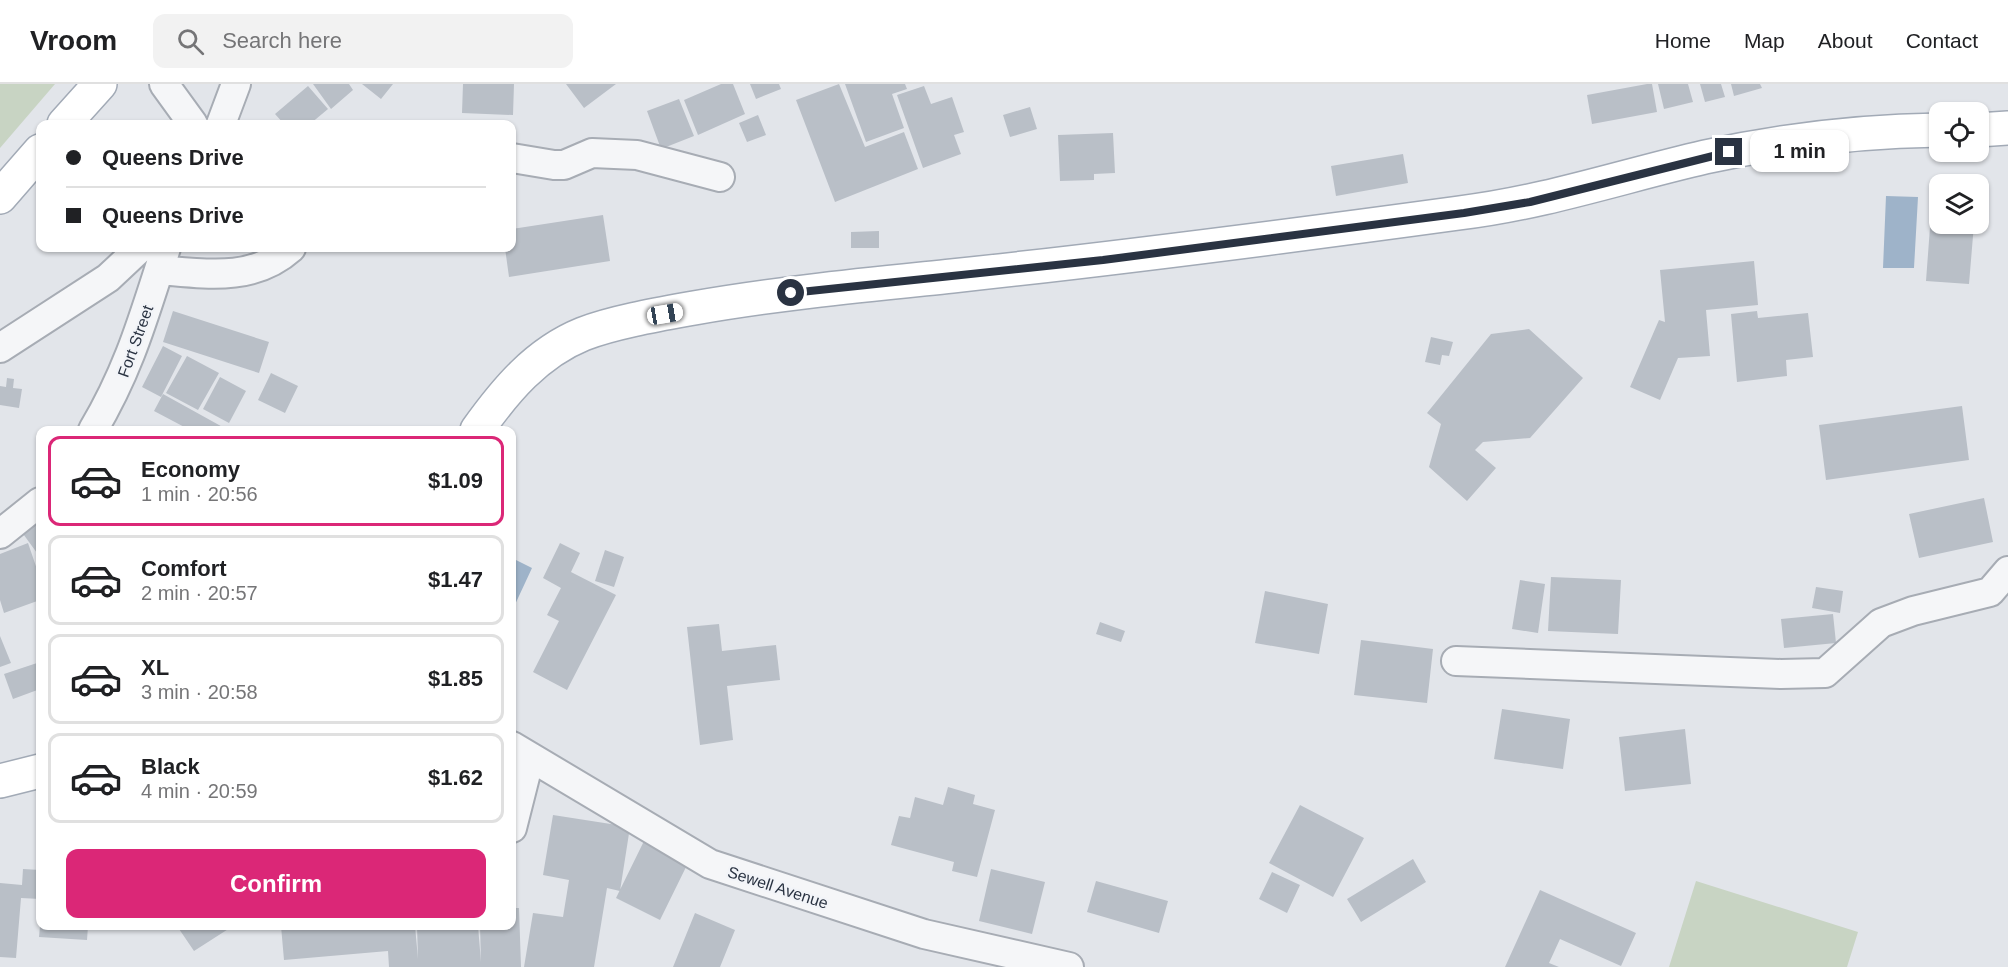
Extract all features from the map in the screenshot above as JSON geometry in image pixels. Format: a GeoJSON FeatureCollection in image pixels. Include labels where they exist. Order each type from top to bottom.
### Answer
{"type":"FeatureCollection","features":[{"type":"Feature","properties":{"kind":"main road"},"geometry":{"type":"LineString","coordinates":[[67,120],[100,84]]}},
{"type":"Feature","properties":{"kind":"main road"},"geometry":{"type":"LineString","coordinates":[[1989,129],[2008,128]]}},
{"type":"Feature","properties":{"kind":"main road"},"geometry":{"type":"LineString","coordinates":[[480,426],[519,377],[546,354],[583,334],[665,314],[768,295],[1103,260],[1464,213],[1530,202],[1696,159],[1796,139],[1883,131],[1929,130]]}},
{"type":"Feature","properties":{"kind":"main road"},"geometry":{"type":"LineString","coordinates":[[0,197],[36,156]]}},
{"type":"Feature","properties":{"kind":"main road"},"geometry":{"type":"LineString","coordinates":[[0,782],[36,772]]}},
{"type":"Feature","properties":{"kind":"street"},"geometry":{"type":"LineString","coordinates":[[164,84],[190,120]]}},
{"type":"Feature","properties":{"kind":"street"},"geometry":{"type":"LineString","coordinates":[[222,120],[236,84]]}},
{"type":"Feature","properties":{"kind":"street"},"geometry":{"type":"LineString","coordinates":[[516,159],[564,165],[592,153],[638,155],[720,177]]}},
{"type":"Feature","properties":{"kind":"street"},"geometry":{"type":"LineString","coordinates":[[0,348],[108,278],[136,252]]}},
{"type":"Feature","properties":{"kind":"street"},"geometry":{"type":"LineString","coordinates":[[163,259],[219,275],[242,273],[260,267],[284,252]]}},
{"type":"Feature","properties":{"kind":"street","name":"Fort Street"},"geometry":{"type":"LineString","coordinates":[[95,426],[115,394],[140,333],[163,259]]}},
{"type":"Feature","properties":{"kind":"street"},"geometry":{"type":"LineString","coordinates":[[0,534],[36,505]]}},
{"type":"Feature","properties":{"kind":"street"},"geometry":{"type":"LineString","coordinates":[[1456,661],[1781,674],[1825,673],[1881,623],[1913,611],[1990,592],[2008,571]]}},
{"type":"Feature","properties":{"kind":"street"},"geometry":{"type":"LineString","coordinates":[[516,794],[521,751]]}},
{"type":"Feature","properties":{"kind":"street","name":"Sewell Avenue"},"geometry":{"type":"LineString","coordinates":[[521,751],[710,864],[924,934],[1069,967]]}},
{"type":"Feature","properties":{"kind":"green space"},"geometry":{"type":"Polygon","coordinates":[[[0,84],[55,84],[0,148],[0,84]]]}},
{"type":"Feature","properties":{"kind":"green space"},"geometry":{"type":"Polygon","coordinates":[[[1696,881],[1858,932],[1847,967],[1669,967],[1696,881]]]}},
{"type":"Feature","properties":{"kind":"water"},"geometry":{"type":"Polygon","coordinates":[[[1886,196],[1918,197],[1914,268],[1883,268],[1886,196]]]}},
{"type":"Feature","properties":{"kind":"water"},"geometry":{"type":"Polygon","coordinates":[[[516,560],[532,568],[516,602],[516,560]]]}},
{"type":"Feature","properties":{"kind":"building"},"geometry":{"type":"Polygon","coordinates":[[[313,84],[349,84],[353,90],[331,109],[313,84]]]}},
{"type":"Feature","properties":{"kind":"building"},"geometry":{"type":"Polygon","coordinates":[[[362,84],[393,84],[381,99],[362,84]]]}},
{"type":"Feature","properties":{"kind":"building"},"geometry":{"type":"Polygon","coordinates":[[[463,84],[514,84],[513,115],[462,113],[463,84]]]}},
{"type":"Feature","properties":{"kind":"building"},"geometry":{"type":"Polygon","coordinates":[[[566,84],[616,84],[584,108],[566,84]]]}},
{"type":"Feature","properties":{"kind":"building"},"geometry":{"type":"Polygon","coordinates":[[[721,84],[733,84],[745,114],[698,135],[684,100],[721,84]]]}},
{"type":"Feature","properties":{"kind":"building"},"geometry":{"type":"Polygon","coordinates":[[[750,84],[779,84],[781,89],[756,99],[750,84]]]}},
{"type":"Feature","properties":{"kind":"building"},"geometry":{"type":"Polygon","coordinates":[[[839,84],[865,147],[904,132],[918,169],[835,202],[796,100],[839,84]]]}},
{"type":"Feature","properties":{"kind":"building"},"geometry":{"type":"Polygon","coordinates":[[[845,84],[905,84],[907,89],[892,94],[904,128],[866,142],[845,84]]]}},
{"type":"Feature","properties":{"kind":"building"},"geometry":{"type":"Polygon","coordinates":[[[1652,84],[1657,112],[1592,124],[1587,95],[1652,84]]]}},
{"type":"Feature","properties":{"kind":"building"},"geometry":{"type":"Polygon","coordinates":[[[1658,84],[1688,84],[1693,102],[1664,109],[1658,84]]]}},
{"type":"Feature","properties":{"kind":"building"},"geometry":{"type":"Polygon","coordinates":[[[1700,84],[1721,84],[1725,97],[1705,102],[1700,84]]]}},
{"type":"Feature","properties":{"kind":"building"},"geometry":{"type":"Polygon","coordinates":[[[1731,84],[1760,84],[1762,88],[1734,96],[1731,84]]]}},
{"type":"Feature","properties":{"kind":"building"},"geometry":{"type":"Polygon","coordinates":[[[308,86],[328,109],[315,120],[280,120],[275,114],[308,86]]]}},
{"type":"Feature","properties":{"kind":"building"},"geometry":{"type":"Polygon","coordinates":[[[924,86],[931,104],[952,97],[964,132],[954,135],[961,154],[923,168],[897,95],[924,86]]]}},
{"type":"Feature","properties":{"kind":"building"},"geometry":{"type":"Polygon","coordinates":[[[679,99],[694,136],[661,149],[647,111],[679,99]]]}},
{"type":"Feature","properties":{"kind":"building"},"geometry":{"type":"Polygon","coordinates":[[[1030,107],[1037,129],[1010,137],[1003,115],[1030,107]]]}},
{"type":"Feature","properties":{"kind":"building"},"geometry":{"type":"Polygon","coordinates":[[[758,115],[766,135],[747,142],[739,123],[758,115]]]}},
{"type":"Feature","properties":{"kind":"building"},"geometry":{"type":"Polygon","coordinates":[[[1113,133],[1115,173],[1094,174],[1094,180],[1060,181],[1058,135],[1113,133]]]}},
{"type":"Feature","properties":{"kind":"building"},"geometry":{"type":"Polygon","coordinates":[[[1403,154],[1408,183],[1336,196],[1331,166],[1403,154]]]}},
{"type":"Feature","properties":{"kind":"building"},"geometry":{"type":"Polygon","coordinates":[[[603,215],[610,261],[509,277],[506,252],[516,252],[516,228],[603,215]]]}},
{"type":"Feature","properties":{"kind":"building"},"geometry":{"type":"Polygon","coordinates":[[[879,231],[879,248],[851,248],[851,232],[879,231]]]}},
{"type":"Feature","properties":{"kind":"building"},"geometry":{"type":"Polygon","coordinates":[[[1930,234],[1973,234],[1969,284],[1926,281],[1930,234]]]}},
{"type":"Feature","properties":{"kind":"building"},"geometry":{"type":"Polygon","coordinates":[[[1754,261],[1758,305],[1706,310],[1710,356],[1678,358],[1660,400],[1630,387],[1659,320],[1665,322],[1660,270],[1754,261]]]}},
{"type":"Feature","properties":{"kind":"building"},"geometry":{"type":"Polygon","coordinates":[[[173,311],[269,342],[259,373],[163,342],[173,311]]]}},
{"type":"Feature","properties":{"kind":"building"},"geometry":{"type":"Polygon","coordinates":[[[1757,311],[1758,318],[1808,313],[1813,357],[1786,360],[1787,376],[1737,382],[1731,314],[1757,311]]]}},
{"type":"Feature","properties":{"kind":"building"},"geometry":{"type":"Polygon","coordinates":[[[1529,329],[1583,378],[1530,438],[1483,442],[1475,450],[1496,468],[1467,501],[1429,467],[1441,424],[1427,413],[1491,334],[1529,329]]]}},
{"type":"Feature","properties":{"kind":"building"},"geometry":{"type":"Polygon","coordinates":[[[1431,337],[1453,342],[1449,356],[1442,355],[1440,365],[1425,362],[1431,337]]]}},
{"type":"Feature","properties":{"kind":"building"},"geometry":{"type":"Polygon","coordinates":[[[163,346],[182,356],[161,397],[142,387],[163,346]]]}},
{"type":"Feature","properties":{"kind":"building"},"geometry":{"type":"Polygon","coordinates":[[[187,356],[219,373],[198,410],[166,393],[187,356]]]}},
{"type":"Feature","properties":{"kind":"building"},"geometry":{"type":"Polygon","coordinates":[[[271,373],[298,386],[285,413],[258,400],[271,373]]]}},
{"type":"Feature","properties":{"kind":"building"},"geometry":{"type":"Polygon","coordinates":[[[220,377],[246,391],[229,423],[203,409],[220,377]]]}},
{"type":"Feature","properties":{"kind":"building"},"geometry":{"type":"Polygon","coordinates":[[[7,378],[14,379],[13,388],[22,389],[19,408],[0,405],[0,386],[6,387],[7,378]]]}},
{"type":"Feature","properties":{"kind":"building"},"geometry":{"type":"Polygon","coordinates":[[[163,394],[221,426],[182,426],[154,411],[163,394]]]}},
{"type":"Feature","properties":{"kind":"building"},"geometry":{"type":"Polygon","coordinates":[[[1962,406],[1969,460],[1826,480],[1819,425],[1962,406]]]}},
{"type":"Feature","properties":{"kind":"building"},"geometry":{"type":"Polygon","coordinates":[[[1984,498],[1993,542],[1919,558],[1909,514],[1984,498]]]}},
{"type":"Feature","properties":{"kind":"building"},"geometry":{"type":"Polygon","coordinates":[[[36,520],[36,552],[21,531],[36,520]]]}},
{"type":"Feature","properties":{"kind":"building"},"geometry":{"type":"Polygon","coordinates":[[[28,543],[36,566],[36,601],[4,613],[0,600],[0,554],[28,543]]]}},
{"type":"Feature","properties":{"kind":"building"},"geometry":{"type":"Polygon","coordinates":[[[560,543],[580,553],[571,572],[616,595],[567,690],[533,672],[559,621],[547,615],[561,588],[543,578],[560,543]]]}},
{"type":"Feature","properties":{"kind":"building"},"geometry":{"type":"Polygon","coordinates":[[[605,550],[624,557],[614,587],[595,581],[605,550]]]}},
{"type":"Feature","properties":{"kind":"building"},"geometry":{"type":"Polygon","coordinates":[[[1551,577],[1621,580],[1618,634],[1548,631],[1551,577]]]}},
{"type":"Feature","properties":{"kind":"building"},"geometry":{"type":"Polygon","coordinates":[[[1520,580],[1545,584],[1538,633],[1512,629],[1520,580]]]}},
{"type":"Feature","properties":{"kind":"building"},"geometry":{"type":"Polygon","coordinates":[[[1816,587],[1843,591],[1840,613],[1812,608],[1816,587]]]}},
{"type":"Feature","properties":{"kind":"building"},"geometry":{"type":"Polygon","coordinates":[[[1265,591],[1328,604],[1319,654],[1255,643],[1265,591]]]}},
{"type":"Feature","properties":{"kind":"building"},"geometry":{"type":"Polygon","coordinates":[[[1833,614],[1836,643],[1784,648],[1781,619],[1833,614]]]}},
{"type":"Feature","properties":{"kind":"building"},"geometry":{"type":"Polygon","coordinates":[[[1100,622],[1125,631],[1121,642],[1096,634],[1100,622]]]}},
{"type":"Feature","properties":{"kind":"building"},"geometry":{"type":"Polygon","coordinates":[[[719,624],[722,651],[776,645],[780,680],[727,686],[733,740],[700,745],[687,627],[719,624]]]}},
{"type":"Feature","properties":{"kind":"building"},"geometry":{"type":"Polygon","coordinates":[[[0,636],[11,663],[0,667],[0,636]]]}},
{"type":"Feature","properties":{"kind":"building"},"geometry":{"type":"Polygon","coordinates":[[[1361,640],[1433,649],[1427,703],[1354,695],[1361,640]]]}},
{"type":"Feature","properties":{"kind":"building"},"geometry":{"type":"Polygon","coordinates":[[[36,663],[36,690],[13,699],[4,674],[36,663]]]}},
{"type":"Feature","properties":{"kind":"building"},"geometry":{"type":"Polygon","coordinates":[[[1502,709],[1570,719],[1563,769],[1494,759],[1502,709]]]}},
{"type":"Feature","properties":{"kind":"building"},"geometry":{"type":"Polygon","coordinates":[[[1685,729],[1691,784],[1625,791],[1619,737],[1685,729]]]}},
{"type":"Feature","properties":{"kind":"building"},"geometry":{"type":"Polygon","coordinates":[[[948,787],[975,795],[973,804],[995,810],[977,877],[952,871],[954,862],[891,845],[899,816],[910,818],[915,797],[943,805],[948,787]]]}},
{"type":"Feature","properties":{"kind":"building"},"geometry":{"type":"Polygon","coordinates":[[[1300,805],[1364,838],[1333,897],[1269,863],[1300,805]]]}},
{"type":"Feature","properties":{"kind":"building"},"geometry":{"type":"Polygon","coordinates":[[[553,815],[630,827],[620,891],[607,888],[594,967],[524,967],[533,913],[563,917],[569,880],[543,875],[553,815]]]}},
{"type":"Feature","properties":{"kind":"building"},"geometry":{"type":"Polygon","coordinates":[[[644,841],[688,863],[660,920],[616,898],[644,841]]]}},
{"type":"Feature","properties":{"kind":"building"},"geometry":{"type":"Polygon","coordinates":[[[1413,859],[1426,882],[1361,922],[1347,899],[1413,859]]]}},
{"type":"Feature","properties":{"kind":"building"},"geometry":{"type":"Polygon","coordinates":[[[23,869],[36,870],[36,899],[21,898],[16,958],[0,957],[0,883],[22,885],[23,869]]]}},
{"type":"Feature","properties":{"kind":"building"},"geometry":{"type":"Polygon","coordinates":[[[991,869],[1045,882],[1032,934],[979,921],[991,869]]]}},
{"type":"Feature","properties":{"kind":"building"},"geometry":{"type":"Polygon","coordinates":[[[1272,872],[1300,885],[1287,913],[1259,899],[1272,872]]]}},
{"type":"Feature","properties":{"kind":"building"},"geometry":{"type":"Polygon","coordinates":[[[1096,881],[1168,901],[1159,933],[1087,912],[1096,881]]]}},
{"type":"Feature","properties":{"kind":"building"},"geometry":{"type":"Polygon","coordinates":[[[1540,890],[1636,933],[1621,966],[1560,939],[1549,963],[1559,967],[1505,967],[1540,890]]]}},
{"type":"Feature","properties":{"kind":"building"},"geometry":{"type":"Polygon","coordinates":[[[516,908],[519,908],[521,967],[389,967],[388,951],[284,960],[281,930],[415,930],[418,959],[417,930],[478,930],[481,962],[480,930],[516,930],[516,908]]]}},
{"type":"Feature","properties":{"kind":"building"},"geometry":{"type":"Polygon","coordinates":[[[695,913],[735,930],[720,967],[673,967],[695,913]]]}},
{"type":"Feature","properties":{"kind":"building"},"geometry":{"type":"Polygon","coordinates":[[[40,930],[88,930],[87,940],[39,937],[40,930]]]}},
{"type":"Feature","properties":{"kind":"building"},"geometry":{"type":"Polygon","coordinates":[[[180,930],[227,930],[194,951],[180,930]]]}},
{"type":"Feature","properties":{"kind":"route"},"geometry":{"type":"LineString","coordinates":[[791,293],[1103,260],[1240,240],[1464,213],[1530,202],[1729,152]]}}]}
